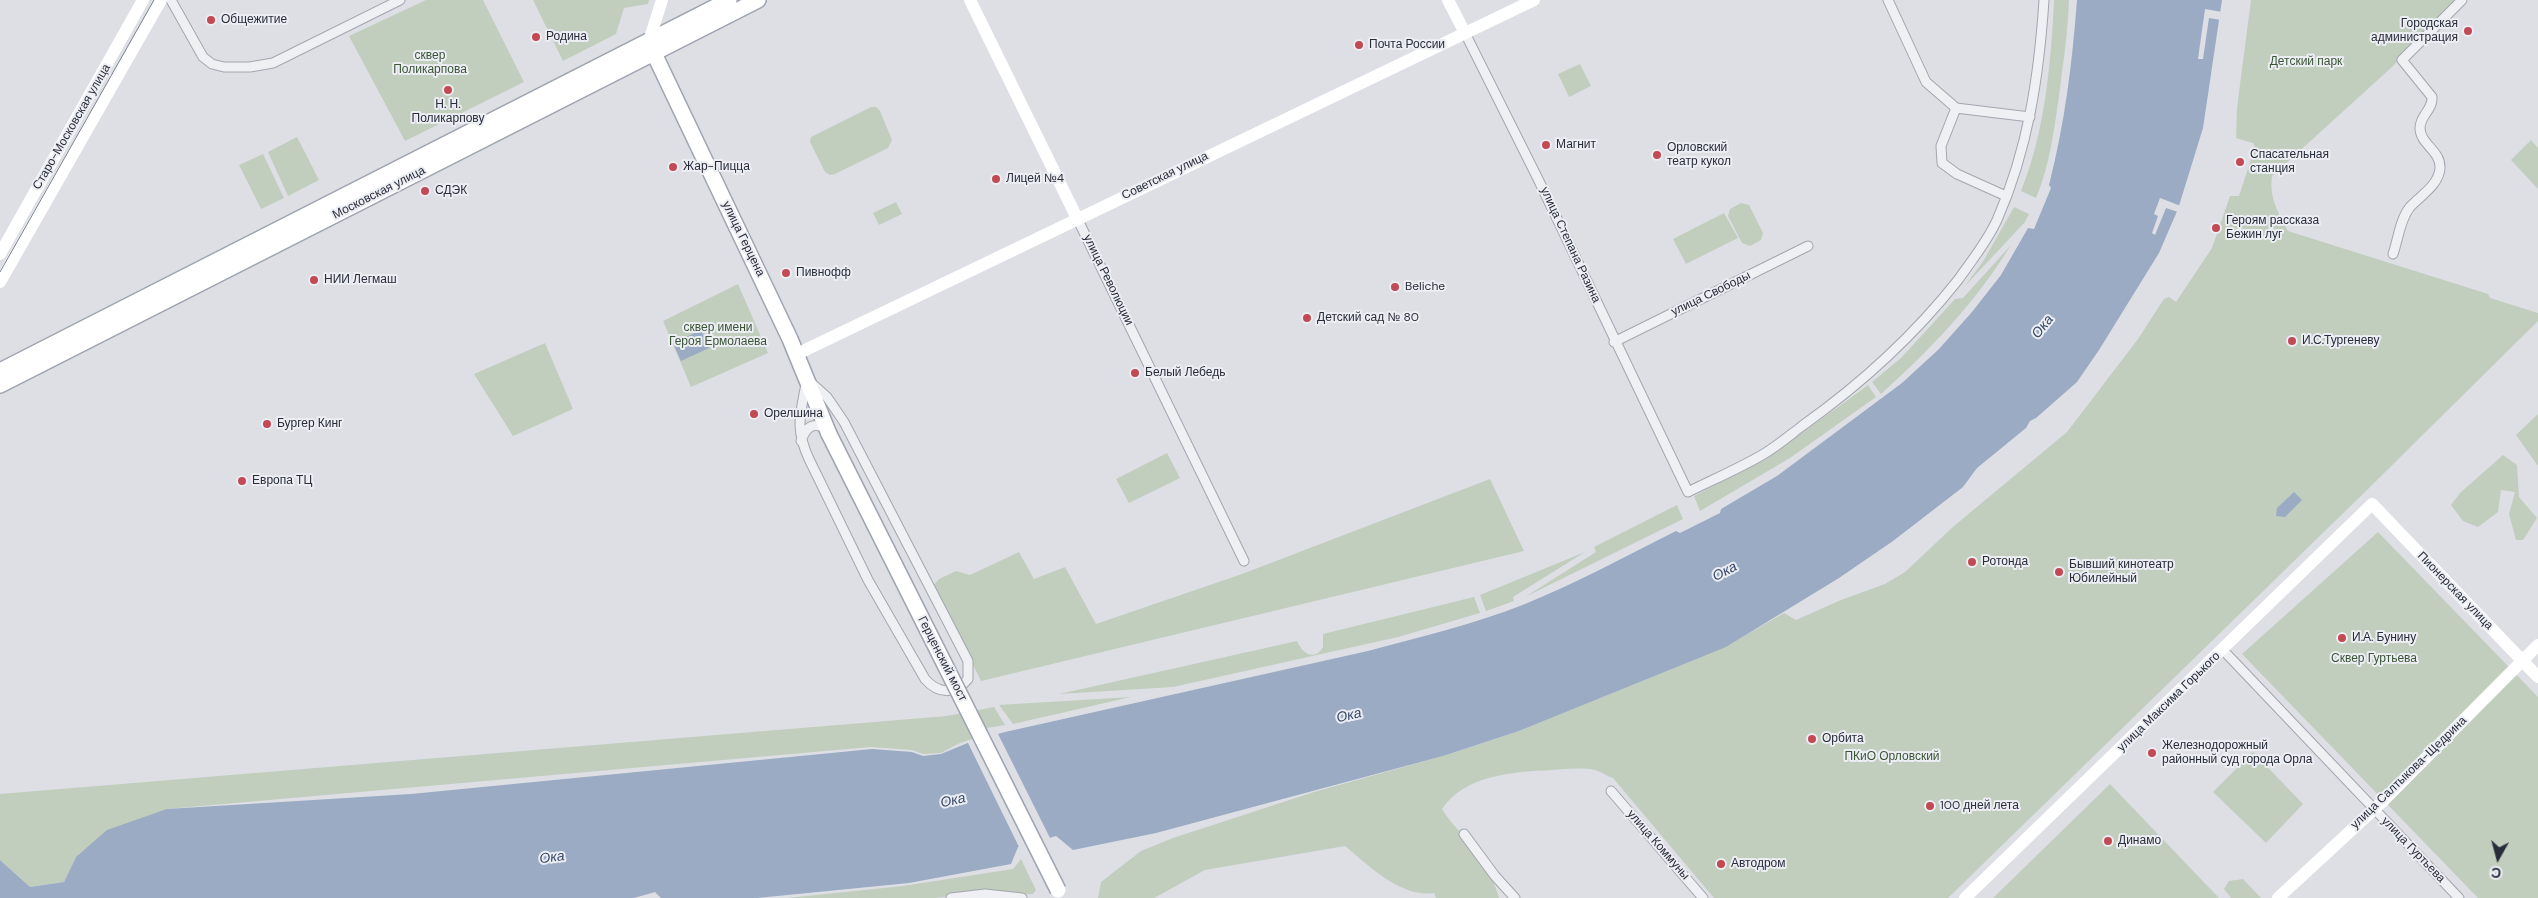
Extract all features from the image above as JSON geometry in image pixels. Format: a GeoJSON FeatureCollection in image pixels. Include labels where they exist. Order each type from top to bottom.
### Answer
{"type":"FeatureCollection","features":[{"type":"Feature","properties":{"kind":"main road","name":"Московская улица"},"geometry":{"type":"LineString","coordinates":[[0,385],[651,48],[729,0]]}},
{"type":"Feature","properties":{"kind":"main road","name":"Московская улица"},"geometry":{"type":"LineString","coordinates":[[0,371],[651,48],[758,0]]}},
{"type":"Feature","properties":{"kind":"main road","name":"улица Герцена"},"geometry":{"type":"LineString","coordinates":[[651,48],[797,354],[827,431]]}},
{"type":"Feature","properties":{"kind":"main road","name":"Герценский мост"},"geometry":{"type":"LineString","coordinates":[[827,431],[1060,894]]}},
{"type":"Feature","properties":{"kind":"street","name":"Старо-Московская улица"},"geometry":{"type":"LineString","coordinates":[[0,254],[143,0]]}},
{"type":"Feature","properties":{"kind":"street"},"geometry":{"type":"LineString","coordinates":[[0,282],[161,0]]}},
{"type":"Feature","properties":{"kind":"street"},"geometry":{"type":"LineString","coordinates":[[171,0],[203,57],[212,64],[241,67],[273,62],[400,0]]}},
{"type":"Feature","properties":{"kind":"street"},"geometry":{"type":"LineString","coordinates":[[651,48],[662,0]]}},
{"type":"Feature","properties":{"kind":"street","name":"улица Революции"},"geometry":{"type":"LineString","coordinates":[[970,0],[1244,560]]}},
{"type":"Feature","properties":{"kind":"street","name":"улица Степана Разина"},"geometry":{"type":"LineString","coordinates":[[1448,0],[1546,196],[1614,342],[1688,492],[1763,454],[1824,411],[1898,348],[1949,291],[1984,245],[2006,196]]}},
{"type":"Feature","properties":{"kind":"street","name":"Советская улица"},"geometry":{"type":"LineString","coordinates":[[797,354],[1534,0]]}},
{"type":"Feature","properties":{"kind":"street"},"geometry":{"type":"LineString","coordinates":[[1888,0],[1926,82],[1956,108],[2030,117]]}},
{"type":"Feature","properties":{"kind":"street"},"geometry":{"type":"LineString","coordinates":[[1956,108],[1940,146],[1942,163],[1956,174],[2006,196],[2018,168],[2030,117],[2040,50],[2044,0]]}},
{"type":"Feature","properties":{"kind":"street"},"geometry":{"type":"LineString","coordinates":[[2393,254],[2406,213],[2438,177],[2440,166],[2437,153],[2420,132],[2420,122],[2430,109],[2432,97],[2402,60],[2462,0]]}},
{"type":"Feature","properties":{"kind":"street","name":"улица Свободы"},"geometry":{"type":"LineString","coordinates":[[1614,342],[1808,246]]}},
{"type":"Feature","properties":{"kind":"street"},"geometry":{"type":"LineString","coordinates":[[807,379],[827,397],[844,422],[968,661],[968,679],[956,689],[950,691],[937,690],[925,679],[868,580],[801,442],[798,425],[807,379]]}},
{"type":"Feature","properties":{"kind":"street"},"geometry":{"type":"LineString","coordinates":[[801,442],[810,426],[814,424],[827,431]]}},
{"type":"Feature","properties":{"kind":"street","name":"улица Максима Горького"},"geometry":{"type":"LineString","coordinates":[[1965,898],[2372,504]]}},
{"type":"Feature","properties":{"kind":"street","name":"Пионерская улица"},"geometry":{"type":"LineString","coordinates":[[2372,504],[2538,677]]}},
{"type":"Feature","properties":{"kind":"street","name":"улица Салтыкова-Щедрина"},"geometry":{"type":"LineString","coordinates":[[2278,898],[2374,809],[2538,645]]}},
{"type":"Feature","properties":{"kind":"street","name":"улица Гуртьева"},"geometry":{"type":"LineString","coordinates":[[2223,650],[2459,898]]}},
{"type":"Feature","properties":{"kind":"street","name":"улица Коммуны"},"geometry":{"type":"LineString","coordinates":[[1611,791],[1703,898]]}},
{"type":"Feature","properties":{"kind":"street"},"geometry":{"type":"LineString","coordinates":[[1464,834],[1495,876],[1515,898]]}},
{"type":"Feature","properties":{"kind":"street"},"geometry":{"type":"LineString","coordinates":[[951,898],[985,894],[1022,898]]}},
{"type":"Feature","properties":{"kind":"green space","name":"сквер Поликарпова"},"geometry":{"type":"Polygon","coordinates":[[[426,0],[483,0],[524,82],[405,141],[349,36],[426,0]]]}},
{"type":"Feature","properties":{"kind":"green space"},"geometry":{"type":"Polygon","coordinates":[[[533,0],[649,0],[648,4],[624,8],[616,34],[563,61],[533,0]]]}},
{"type":"Feature","properties":{"kind":"green space"},"geometry":{"type":"Polygon","coordinates":[[[2054,0],[2069,0],[2068,24],[2053,135],[2045,173],[2036,198],[2021,191],[2036,145],[2041,121],[2049,73],[2054,0]]]}},
{"type":"Feature","properties":{"kind":"green space","name":"ПКиО Орловский"},"geometry":{"type":"Polygon","coordinates":[[[2251,0],[2457,0],[2392,67],[2272,176],[2273,198],[2288,231],[2488,294],[2490,298],[2538,313],[2538,321],[1948,898],[1714,898],[1613,778],[1595,770],[1579,768],[1522,772],[1492,777],[1464,788],[1452,797],[1442,809],[1481,857],[1499,898],[1436,898],[1434,893],[1409,890],[1386,879],[1345,846],[1205,870],[1154,898],[1098,898],[1101,882],[1141,851],[1173,838],[1314,792],[1443,756],[1519,731],[1725,647],[1784,613],[1796,620],[1841,600],[1885,584],[1905,572],[1954,526],[2067,432],[2138,339],[2164,299],[2169,297],[2176,302],[2212,248],[2230,196],[2239,196],[2255,147],[2253,143],[2236,138],[2237,108],[2251,0]]]}},
{"type":"Feature","properties":{"kind":"green space"},"geometry":{"type":"Polygon","coordinates":[[[1580,64],[1591,86],[1569,97],[1558,74],[1580,64]]]}},
{"type":"Feature","properties":{"kind":"green space"},"geometry":{"type":"Polygon","coordinates":[[[871,107],[876,107],[880,111],[892,140],[888,148],[835,174],[830,175],[825,172],[810,142],[811,137],[871,107]]]}},
{"type":"Feature","properties":{"kind":"green space"},"geometry":{"type":"Polygon","coordinates":[[[297,137],[319,180],[288,196],[268,152],[297,137]]]}},
{"type":"Feature","properties":{"kind":"green space"},"geometry":{"type":"Polygon","coordinates":[[[2531,140],[2538,148],[2538,189],[2511,160],[2531,140]]]}},
{"type":"Feature","properties":{"kind":"green space"},"geometry":{"type":"Polygon","coordinates":[[[263,154],[284,198],[261,209],[239,165],[263,154]]]}},
{"type":"Feature","properties":{"kind":"green space"},"geometry":{"type":"Polygon","coordinates":[[[896,202],[902,214],[879,225],[873,213],[896,202]]]}},
{"type":"Feature","properties":{"kind":"green space"},"geometry":{"type":"Polygon","coordinates":[[[1741,203],[1749,205],[1763,233],[1761,240],[1750,246],[1742,243],[1728,216],[1730,209],[1741,203]]]}},
{"type":"Feature","properties":{"kind":"green space"},"geometry":{"type":"Polygon","coordinates":[[[2014,207],[2029,214],[2025,222],[1965,286],[1984,260],[2014,207]]]}},
{"type":"Feature","properties":{"kind":"green space"},"geometry":{"type":"Polygon","coordinates":[[[1724,213],[1738,238],[1686,264],[1673,239],[1724,213]]]}},
{"type":"Feature","properties":{"kind":"green space"},"geometry":{"type":"Polygon","coordinates":[[[2011,245],[1967,306],[1935,342],[1881,394],[1872,382],[1901,358],[1955,299],[1963,298],[2011,245]]]}},
{"type":"Feature","properties":{"kind":"green space","name":"сквер имени Героя Ермолаева"},"geometry":{"type":"Polygon","coordinates":[[[738,284],[768,353],[691,387],[663,321],[738,284]]]}},
{"type":"Feature","properties":{"kind":"green space"},"geometry":{"type":"Polygon","coordinates":[[[545,343],[573,409],[513,436],[474,374],[545,343]]]}},
{"type":"Feature","properties":{"kind":"green space"},"geometry":{"type":"Polygon","coordinates":[[[1868,385],[1876,397],[1790,458],[1700,511],[1694,496],[1783,445],[1868,385]]]}},
{"type":"Feature","properties":{"kind":"green space"},"geometry":{"type":"Polygon","coordinates":[[[2538,414],[2538,466],[2516,435],[2538,414]]]}},
{"type":"Feature","properties":{"kind":"green space"},"geometry":{"type":"Polygon","coordinates":[[[1167,453],[1180,478],[1129,503],[1116,479],[1167,453]]]}},
{"type":"Feature","properties":{"kind":"green space"},"geometry":{"type":"Polygon","coordinates":[[[2503,455],[2517,465],[2519,497],[2537,518],[2523,540],[2516,540],[2509,514],[2515,492],[2501,490],[2498,512],[2478,527],[2463,521],[2451,505],[2460,493],[2503,455]]]}},
{"type":"Feature","properties":{"kind":"green space"},"geometry":{"type":"Polygon","coordinates":[[[1490,479],[1524,551],[981,681],[934,585],[939,579],[956,571],[970,575],[1019,552],[1034,579],[1065,567],[1096,624],[1242,574],[1490,479]]]}},
{"type":"Feature","properties":{"kind":"green space"},"geometry":{"type":"Polygon","coordinates":[[[1677,505],[1683,519],[1525,597],[1596,552],[1594,547],[1677,505]]]}},
{"type":"Feature","properties":{"kind":"green space","name":"Сквер Гуртьева"},"geometry":{"type":"Polygon","coordinates":[[[2378,532],[2538,697],[2538,898],[2478,898],[2242,654],[2378,532]]]}},
{"type":"Feature","properties":{"kind":"green space"},"geometry":{"type":"Polygon","coordinates":[[[1585,552],[1513,597],[1514,601],[1486,611],[1480,595],[1585,552]]]}},
{"type":"Feature","properties":{"kind":"green space"},"geometry":{"type":"Polygon","coordinates":[[[1474,597],[1480,613],[1398,637],[1173,687],[1059,694],[1297,641],[1305,652],[1312,655],[1320,652],[1323,647],[1323,634],[1474,597]]]}},
{"type":"Feature","properties":{"kind":"green space"},"geometry":{"type":"Polygon","coordinates":[[[1131,697],[1013,724],[999,705],[1131,697]]]}},
{"type":"Feature","properties":{"kind":"green space"},"geometry":{"type":"Polygon","coordinates":[[[994,707],[1005,725],[987,728],[989,734],[960,743],[941,753],[923,754],[912,750],[871,747],[167,809],[76,857],[64,882],[30,887],[0,860],[0,794],[947,716],[994,707]]]}},
{"type":"Feature","properties":{"kind":"green space"},"geometry":{"type":"Polygon","coordinates":[[[2253,752],[2303,804],[2266,843],[2213,792],[2253,752]]]}},
{"type":"Feature","properties":{"kind":"green space","name":"Динамо"},"geometry":{"type":"Polygon","coordinates":[[[2110,784],[2219,898],[1993,898],[2110,784]]]}},
{"type":"Feature","properties":{"kind":"green space"},"geometry":{"type":"Polygon","coordinates":[[[1021,859],[1036,890],[1033,894],[1008,895],[987,892],[935,898],[787,898],[903,886],[1013,869],[1021,859]]]}},
{"type":"Feature","properties":{"kind":"green space"},"geometry":{"type":"Polygon","coordinates":[[[2243,879],[2261,898],[2231,898],[2224,889],[2229,881],[2243,879]]]}},
{"type":"Feature","properties":{"kind":"water","name":"Ока"},"geometry":{"type":"Polygon","coordinates":[[[2077,0],[2222,0],[2203,128],[2178,209],[2159,253],[2077,382],[2036,418],[2030,421],[2026,428],[1977,468],[1963,487],[1893,541],[1839,578],[1726,647],[1519,731],[1443,756],[1156,833],[1073,850],[1056,836],[1018,847],[1011,864],[909,883],[757,898],[661,898],[655,892],[634,898],[0,898],[0,860],[30,887],[64,882],[76,857],[107,830],[167,809],[411,794],[872,749],[912,752],[923,756],[941,754],[970,742],[1005,732],[1368,651],[1467,624],[1544,596],[1676,531],[1680,533],[1720,513],[1721,509],[1777,476],[1902,383],[1939,349],[1972,312],[2001,275],[2028,228],[2034,229],[2051,188],[2049,185],[2067,93],[2077,0]]]}},
{"type":"Feature","properties":{"kind":"water"},"geometry":{"type":"Polygon","coordinates":[[[701,330],[709,348],[681,361],[673,343],[701,330]]]}},
{"type":"Feature","properties":{"kind":"water"},"geometry":{"type":"Polygon","coordinates":[[[2294,492],[2302,500],[2285,517],[2276,516],[2277,508],[2294,492]]]}},
{"type":"Feature","properties":{"kind":"pier"},"geometry":{"type":"Polygon","coordinates":[[[2205,9],[2222,12],[2221,20],[2209,18],[2203,59],[2198,59],[2205,9]]]}},
{"type":"Feature","properties":{"kind":"pier"},"geometry":{"type":"Polygon","coordinates":[[[2160,198],[2181,206],[2178,212],[2166,208],[2155,235],[2152,233],[2158,216],[2154,214],[2160,198]]]}},
{"type":"Feature","properties":{"kind":"pier"},"geometry":{"type":"Polygon","coordinates":[[[997,732],[1051,840],[1020,849],[967,741],[997,732]]]}},
{"type":"Feature","properties":{"kind":"tram line"},"geometry":{"type":"LineString","coordinates":[[0,272],[154,0]]}},
{"type":"Feature","properties":{"kind":"place","name":"Общежитие"},"geometry":{"type":"Point","coordinates":[211,20]}},
{"type":"Feature","properties":{"kind":"place","name":"Городская администрация"},"geometry":{"type":"Point","coordinates":[2468,31]}},
{"type":"Feature","properties":{"kind":"place","name":"Родина"},"geometry":{"type":"Point","coordinates":[536,37]}},
{"type":"Feature","properties":{"kind":"place","name":"Почта России"},"geometry":{"type":"Point","coordinates":[1359,45]}},
{"type":"Feature","properties":{"kind":"place","name":"Н. Н. Поликарпову"},"geometry":{"type":"Point","coordinates":[448,90]}},
{"type":"Feature","properties":{"kind":"place","name":"Магнит"},"geometry":{"type":"Point","coordinates":[1546,145]}},
{"type":"Feature","properties":{"kind":"place","name":"Орловский театр кукол"},"geometry":{"type":"Point","coordinates":[1657,155]}},
{"type":"Feature","properties":{"kind":"place","name":"Спасательная станция"},"geometry":{"type":"Point","coordinates":[2240,162]}},
{"type":"Feature","properties":{"kind":"place","name":"Жар-Пицца"},"geometry":{"type":"Point","coordinates":[673,167]}},
{"type":"Feature","properties":{"kind":"place","name":"Лицей №4"},"geometry":{"type":"Point","coordinates":[996,179]}},
{"type":"Feature","properties":{"kind":"place","name":"СДЭК"},"geometry":{"type":"Point","coordinates":[425,191]}},
{"type":"Feature","properties":{"kind":"place","name":"Героям рассказа Бежин луг"},"geometry":{"type":"Point","coordinates":[2216,228]}},
{"type":"Feature","properties":{"kind":"place","name":"Пивнофф"},"geometry":{"type":"Point","coordinates":[786,273]}},
{"type":"Feature","properties":{"kind":"place","name":"НИИ Легмаш"},"geometry":{"type":"Point","coordinates":[314,280]}},
{"type":"Feature","properties":{"kind":"place","name":"Beliche"},"geometry":{"type":"Point","coordinates":[1395,287]}},
{"type":"Feature","properties":{"kind":"place","name":"Детский сад № 80"},"geometry":{"type":"Point","coordinates":[1307,318]}},
{"type":"Feature","properties":{"kind":"place","name":"И.С.Тургеневу"},"geometry":{"type":"Point","coordinates":[2292,341]}},
{"type":"Feature","properties":{"kind":"place","name":"Белый Лебедь"},"geometry":{"type":"Point","coordinates":[1135,373]}},
{"type":"Feature","properties":{"kind":"place","name":"Орелшина"},"geometry":{"type":"Point","coordinates":[754,414]}},
{"type":"Feature","properties":{"kind":"place","name":"Бургер Кинг"},"geometry":{"type":"Point","coordinates":[267,424]}},
{"type":"Feature","properties":{"kind":"place","name":"Европа ТЦ"},"geometry":{"type":"Point","coordinates":[242,481]}},
{"type":"Feature","properties":{"kind":"place","name":"Ротонда"},"geometry":{"type":"Point","coordinates":[1972,562]}},
{"type":"Feature","properties":{"kind":"place","name":"Бывший кинотеатр Юбилейный"},"geometry":{"type":"Point","coordinates":[2059,572]}},
{"type":"Feature","properties":{"kind":"place","name":"И.А. Бунину"},"geometry":{"type":"Point","coordinates":[2342,638]}},
{"type":"Feature","properties":{"kind":"place","name":"Орбита"},"geometry":{"type":"Point","coordinates":[1812,739]}},
{"type":"Feature","properties":{"kind":"place","name":"Железнодорожный районный суд города Орла"},"geometry":{"type":"Point","coordinates":[2152,753]}},
{"type":"Feature","properties":{"kind":"place","name":"100 дней лета"},"geometry":{"type":"Point","coordinates":[1930,806]}},
{"type":"Feature","properties":{"kind":"place","name":"Динамо"},"geometry":{"type":"Point","coordinates":[2108,841]}},
{"type":"Feature","properties":{"kind":"place","name":"Автодром"},"geometry":{"type":"Point","coordinates":[1721,864]}},
{"type":"Feature","properties":{"kind":"park label","name":"Детский парк"},"geometry":{"type":"Point","coordinates":[2306,62]}}]}
